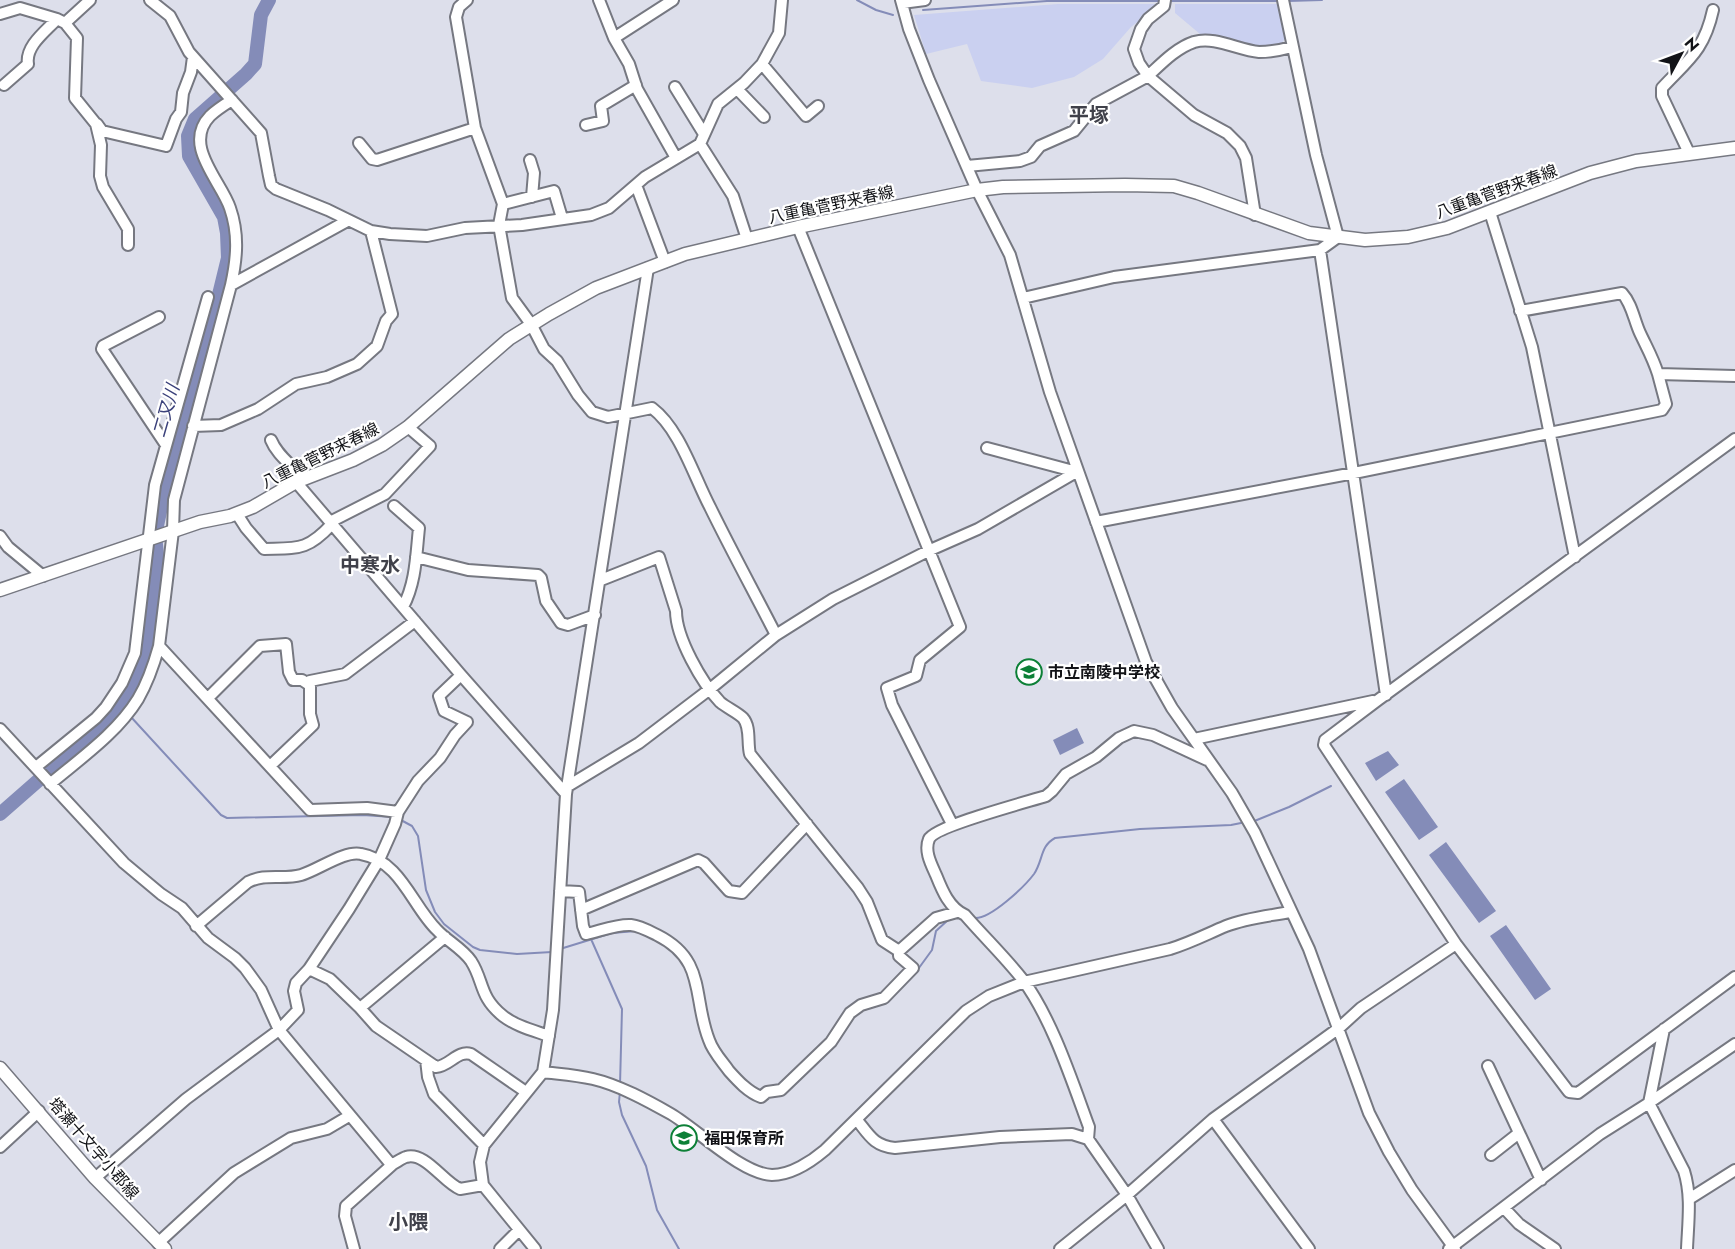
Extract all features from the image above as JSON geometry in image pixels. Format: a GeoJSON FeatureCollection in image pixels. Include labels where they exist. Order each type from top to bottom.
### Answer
{"type":"FeatureCollection","features":[{"type":"Feature","properties":{"kind":"main road","name":"八重亀菅野来春線"},"geometry":{"type":"LineString","coordinates":[[0,590],[200,522],[237,514],[300,480],[353,460],[382,445],[408,427],[509,339],[531,324],[596,288],[685,254],[798,227],[977,190],[1003,187],[1174,186],[1309,233],[1365,240],[1408,237],[1447,228],[1590,173],[1636,161],[1735,148]]}},
{"type":"Feature","properties":{"kind":"main road","name":"塔瀬十文字小郡線"},"geometry":{"type":"LineString","coordinates":[[0,1068],[95,1178],[162,1246]]}},
{"type":"Feature","properties":{"kind":"street"},"geometry":{"type":"LineString","coordinates":[[4,85],[28,64],[29,50],[61,21],[90,0]]}},
{"type":"Feature","properties":{"kind":"street"},"geometry":{"type":"LineString","coordinates":[[150,0],[170,16],[193,57],[261,133],[272,185],[276,189],[328,210],[371,231],[427,236],[465,228],[522,225],[591,215],[609,208],[645,177],[702,139],[718,104],[762,64],[779,33],[782,0]]}},
{"type":"Feature","properties":{"kind":"street"},"geometry":{"type":"LineString","coordinates":[[466,0],[459,7],[456,17],[475,128],[503,204],[499,225],[512,298],[531,324],[544,349],[557,361],[578,395],[592,412],[608,417],[652,408],[657,412],[681,446],[708,504],[776,635]]}},
{"type":"Feature","properties":{"kind":"street"},"geometry":{"type":"LineString","coordinates":[[599,0],[614,38],[629,64],[636,85],[676,158]]}},
{"type":"Feature","properties":{"kind":"street"},"geometry":{"type":"LineString","coordinates":[[614,38],[673,0]]}},
{"type":"Feature","properties":{"kind":"street"},"geometry":{"type":"LineString","coordinates":[[925,0],[902,2],[909,29],[977,190],[1010,255],[1050,392],[1146,662],[1172,708],[1210,761],[1249,822],[1309,949],[1369,1113],[1412,1190],[1452,1248],[1600,1134],[1735,1044]]}},
{"type":"Feature","properties":{"kind":"street"},"geometry":{"type":"LineString","coordinates":[[1165,0],[1164,6],[1148,19],[1141,29],[1134,49],[1139,63],[1148,76],[1194,115],[1227,133],[1240,146],[1246,158],[1255,214]]}},
{"type":"Feature","properties":{"kind":"street"},"geometry":{"type":"LineString","coordinates":[[1023,298],[1114,277],[1320,250],[1338,237],[1316,154],[1284,5]]}},
{"type":"Feature","properties":{"kind":"street"},"geometry":{"type":"LineString","coordinates":[[0,14],[20,8],[61,21],[77,38],[75,98],[96,124],[102,131],[166,146],[181,112],[183,93],[191,72],[193,57]]}},
{"type":"Feature","properties":{"kind":"street"},"geometry":{"type":"LineString","coordinates":[[1689,153],[1662,96],[1662,88],[1687,64],[1700,45],[1709,26],[1713,10]]}},
{"type":"Feature","properties":{"kind":"street"},"geometry":{"type":"LineString","coordinates":[[967,166],[1031,158],[1040,146],[1074,130],[1096,104],[1148,76],[1182,48],[1195,42],[1219,42],[1257,52],[1292,47]]}},
{"type":"Feature","properties":{"kind":"street"},"geometry":{"type":"LineString","coordinates":[[762,64],[806,116],[818,106]]}},
{"type":"Feature","properties":{"kind":"street"},"geometry":{"type":"LineString","coordinates":[[586,125],[603,121],[601,106],[636,85]]}},
{"type":"Feature","properties":{"kind":"street"},"geometry":{"type":"LineString","coordinates":[[675,87],[733,196],[747,240]]}},
{"type":"Feature","properties":{"kind":"street"},"geometry":{"type":"LineString","coordinates":[[737,89],[764,117]]}},
{"type":"Feature","properties":{"kind":"street"},"geometry":{"type":"LineString","coordinates":[[50,784],[117,726],[130,710],[147,683],[159,646],[173,531],[174,500],[237,258],[234,223],[226,196],[204,160],[200,140],[205,122],[232,100]]}},
{"type":"Feature","properties":{"kind":"street"},"geometry":{"type":"LineString","coordinates":[[96,124],[101,145],[100,176],[103,187],[129,229],[128,245]]}},
{"type":"Feature","properties":{"kind":"street"},"geometry":{"type":"LineString","coordinates":[[359,142],[372,159],[377,160],[475,128]]}},
{"type":"Feature","properties":{"kind":"street"},"geometry":{"type":"LineString","coordinates":[[530,160],[534,173],[532,197]]}},
{"type":"Feature","properties":{"kind":"street"},"geometry":{"type":"LineString","coordinates":[[636,185],[665,262]]}},
{"type":"Feature","properties":{"kind":"street"},"geometry":{"type":"LineString","coordinates":[[503,204],[554,191],[562,218]]}},
{"type":"Feature","properties":{"kind":"street"},"geometry":{"type":"LineString","coordinates":[[1490,212],[1532,347],[1575,557]]}},
{"type":"Feature","properties":{"kind":"street"},"geometry":{"type":"LineString","coordinates":[[231,285],[347,221]]}},
{"type":"Feature","properties":{"kind":"street"},"geometry":{"type":"LineString","coordinates":[[798,227],[960,627],[920,660],[916,676],[887,688],[892,705],[952,824]]}},
{"type":"Feature","properties":{"kind":"street"},"geometry":{"type":"LineString","coordinates":[[192,426],[221,425],[258,409],[296,384],[346,370],[357,364],[377,346],[386,321],[392,314],[371,231]]}},
{"type":"Feature","properties":{"kind":"street"},"geometry":{"type":"LineString","coordinates":[[1320,250],[1354,473],[1382,698]]}},
{"type":"Feature","properties":{"kind":"street"},"geometry":{"type":"LineString","coordinates":[[535,1249],[483,1185],[480,1162],[484,1145],[543,1072],[553,1010],[567,790],[648,268]]}},
{"type":"Feature","properties":{"kind":"street"},"geometry":{"type":"LineString","coordinates":[[1096,522],[1354,473],[1662,410],[1666,404],[1653,356],[1641,335],[1627,299],[1622,293],[1520,311]]}},
{"type":"Feature","properties":{"kind":"street"},"geometry":{"type":"LineString","coordinates":[[36,767],[96,718],[123,683],[135,653],[155,485],[208,297]]}},
{"type":"Feature","properties":{"kind":"street"},"geometry":{"type":"LineString","coordinates":[[159,317],[103,346],[102,349],[166,445]]}},
{"type":"Feature","properties":{"kind":"street"},"geometry":{"type":"LineString","coordinates":[[1658,374],[1735,376]]}},
{"type":"Feature","properties":{"kind":"street"},"geometry":{"type":"LineString","coordinates":[[237,514],[264,549],[297,548],[318,540],[331,523],[384,494],[430,446],[408,427]]}},
{"type":"Feature","properties":{"kind":"street"},"geometry":{"type":"LineString","coordinates":[[1735,439],[1325,740],[1324,745],[1456,944],[1569,1092],[1578,1093],[1735,977]]}},
{"type":"Feature","properties":{"kind":"street"},"geometry":{"type":"LineString","coordinates":[[271,440],[280,456],[296,469],[300,480],[331,523],[461,675],[567,790]]}},
{"type":"Feature","properties":{"kind":"street"},"geometry":{"type":"LineString","coordinates":[[987,448],[1077,471]]}},
{"type":"Feature","properties":{"kind":"street"},"geometry":{"type":"LineString","coordinates":[[567,790],[639,743],[776,635],[834,599],[928,551],[978,529],[1077,471]]}},
{"type":"Feature","properties":{"kind":"street"},"geometry":{"type":"LineString","coordinates":[[394,506],[418,525],[412,583],[403,607]]}},
{"type":"Feature","properties":{"kind":"street"},"geometry":{"type":"LineString","coordinates":[[0,536],[8,547],[43,576]]}},
{"type":"Feature","properties":{"kind":"street"},"geometry":{"type":"LineString","coordinates":[[416,557],[468,570],[538,575],[541,578],[546,601],[561,623],[568,625],[595,615]]}},
{"type":"Feature","properties":{"kind":"street"},"geometry":{"type":"LineString","coordinates":[[560,891],[579,892],[583,927],[586,934],[629,925],[639,926],[676,947],[686,957],[692,968],[705,1028],[715,1053],[747,1089],[760,1097],[767,1092],[781,1090],[831,1042],[855,1009],[884,998],[913,968],[899,956],[898,951],[882,940],[867,902],[858,888],[750,754],[748,729],[743,718],[729,709],[710,689],[684,643],[659,558],[601,580]]}},
{"type":"Feature","properties":{"kind":"street"},"geometry":{"type":"LineString","coordinates":[[270,766],[313,725],[310,714],[309,681],[345,674],[415,621]]}},
{"type":"Feature","properties":{"kind":"street"},"geometry":{"type":"LineString","coordinates":[[207,699],[260,646],[286,644],[289,672],[294,680],[302,680],[309,684]]}},
{"type":"Feature","properties":{"kind":"street"},"geometry":{"type":"LineString","coordinates":[[159,646],[310,810],[367,808],[399,812]]}},
{"type":"Feature","properties":{"kind":"street"},"geometry":{"type":"LineString","coordinates":[[95,1178],[186,1099],[279,1030],[298,1010],[294,991],[296,983],[309,969],[379,860],[399,812],[418,781],[440,758],[455,735],[467,722],[444,711],[439,696],[461,675]]}},
{"type":"Feature","properties":{"kind":"street"},"geometry":{"type":"LineString","coordinates":[[1194,739],[1382,698]]}},
{"type":"Feature","properties":{"kind":"street"},"geometry":{"type":"LineString","coordinates":[[0,729],[124,863],[161,894],[182,908],[196,926],[245,968],[261,990],[279,1030],[349,1116],[393,1164]]}},
{"type":"Feature","properties":{"kind":"street"},"geometry":{"type":"LineString","coordinates":[[1088,1139],[1089,1127],[1062,1053],[1024,982],[965,915],[957,912],[942,890],[929,857],[927,847],[929,837],[952,824],[1046,795],[1066,774],[1096,757],[1119,738],[1134,731],[1153,735],[1210,761]]}},
{"type":"Feature","properties":{"kind":"street"},"geometry":{"type":"LineString","coordinates":[[581,910],[698,860],[704,863],[729,891],[742,892],[807,824]]}},
{"type":"Feature","properties":{"kind":"street"},"geometry":{"type":"LineString","coordinates":[[196,926],[255,879],[304,874],[356,853],[362,854],[379,860],[411,891],[430,922],[469,959],[483,993],[502,1015],[519,1026],[549,1036]]}},
{"type":"Feature","properties":{"kind":"street"},"geometry":{"type":"LineString","coordinates":[[898,951],[936,918],[957,912]]}},
{"type":"Feature","properties":{"kind":"street"},"geometry":{"type":"LineString","coordinates":[[543,1072],[591,1078],[609,1083],[670,1113],[731,1158],[760,1173],[774,1175],[811,1162],[857,1120],[971,1007],[989,996],[1024,982],[1170,949],[1227,926],[1290,912]]}},
{"type":"Feature","properties":{"kind":"street"},"geometry":{"type":"LineString","coordinates":[[360,1008],[445,937]]}},
{"type":"Feature","properties":{"kind":"street"},"geometry":{"type":"LineString","coordinates":[[1060,1249],[1127,1195],[1213,1119],[1339,1028],[1361,1008],[1456,944]]}},
{"type":"Feature","properties":{"kind":"street"},"geometry":{"type":"LineString","coordinates":[[309,969],[330,979],[376,1026],[436,1067],[441,1067],[462,1053],[471,1054],[526,1092]]}},
{"type":"Feature","properties":{"kind":"street"},"geometry":{"type":"LineString","coordinates":[[1664,1029],[1649,1103],[1684,1171],[1689,1199],[1687,1249]]}},
{"type":"Feature","properties":{"kind":"street"},"geometry":{"type":"LineString","coordinates":[[426,1060],[428,1077],[434,1094],[484,1145]]}},
{"type":"Feature","properties":{"kind":"street"},"geometry":{"type":"LineString","coordinates":[[1488,1066],[1541,1180]]}},
{"type":"Feature","properties":{"kind":"street"},"geometry":{"type":"LineString","coordinates":[[0,1147],[39,1111]]}},
{"type":"Feature","properties":{"kind":"street"},"geometry":{"type":"LineString","coordinates":[[162,1246],[234,1173],[291,1138],[327,1129],[349,1116]]}},
{"type":"Feature","properties":{"kind":"street"},"geometry":{"type":"LineString","coordinates":[[1213,1119],[1309,1249]]}},
{"type":"Feature","properties":{"kind":"street"},"geometry":{"type":"LineString","coordinates":[[857,1120],[875,1142],[888,1148],[1072,1134],[1088,1139],[1127,1195],[1158,1249]]}},
{"type":"Feature","properties":{"kind":"street"},"geometry":{"type":"LineString","coordinates":[[1491,1155],[1519,1133]]}},
{"type":"Feature","properties":{"kind":"street"},"geometry":{"type":"LineString","coordinates":[[350,1248],[345,1216],[346,1206],[393,1164],[407,1156],[426,1161],[460,1190],[483,1185]]}},
{"type":"Feature","properties":{"kind":"street"},"geometry":{"type":"LineString","coordinates":[[1689,1199],[1735,1170]]}},
{"type":"Feature","properties":{"kind":"street"},"geometry":{"type":"LineString","coordinates":[[1504,1208],[1519,1224],[1555,1249]]}},
{"type":"Feature","properties":{"kind":"street"},"geometry":{"type":"LineString","coordinates":[[500,1249],[519,1230]]}},
{"type":"Feature","properties":{"kind":"shaded area"},"geometry":{"type":"Polygon","coordinates":[[[1058,4],[1161,4],[1131,27],[1103,59],[1074,77],[1032,88],[981,81],[967,44],[926,54],[914,15],[1058,4]]]}},
{"type":"Feature","properties":{"kind":"shaded area"},"geometry":{"type":"Polygon","coordinates":[[[1175,4],[1280,4],[1286,38],[1279,46],[1262,47],[1200,34],[1175,13],[1175,4]]]}},
{"type":"Feature","properties":{"kind":"shaded area"},"geometry":{"type":"Polygon","coordinates":[[[1077,728],[1084,743],[1060,755],[1053,740],[1077,728]]]}},
{"type":"Feature","properties":{"kind":"shaded area"},"geometry":{"type":"Polygon","coordinates":[[[1388,751],[1399,765],[1376,781],[1365,763],[1388,751]]]}},
{"type":"Feature","properties":{"kind":"shaded area"},"geometry":{"type":"Polygon","coordinates":[[[1404,779],[1438,827],[1419,840],[1385,792],[1404,779]]]}},
{"type":"Feature","properties":{"kind":"shaded area"},"geometry":{"type":"Polygon","coordinates":[[[1446,842],[1496,911],[1479,923],[1429,855],[1446,842]]]}},
{"type":"Feature","properties":{"kind":"shaded area"},"geometry":{"type":"Polygon","coordinates":[[[1506,925],[1551,989],[1535,1000],[1490,936],[1506,925]]]}},
{"type":"Feature","properties":{"kind":"waterway","name":"二又川"},"geometry":{"type":"LineString","coordinates":[[0,814],[105,722],[120,706],[145,659],[157,581],[155,535],[173,451],[216,307],[228,258],[224,217],[189,156],[188,136],[195,119],[255,64],[261,15],[269,0]]}},
{"type":"Feature","properties":{"kind":"waterway"},"geometry":{"type":"LineString","coordinates":[[857,0],[876,10],[893,15]]}},
{"type":"Feature","properties":{"kind":"waterway"},"geometry":{"type":"LineString","coordinates":[[1288,1],[1322,0]]}},
{"type":"Feature","properties":{"kind":"waterway"},"geometry":{"type":"LineString","coordinates":[[923,10],[1047,1],[1160,1]]}},
{"type":"Feature","properties":{"kind":"waterway"},"geometry":{"type":"LineString","coordinates":[[1168,1],[1280,1]]}},
{"type":"Feature","properties":{"kind":"waterway"},"geometry":{"type":"LineString","coordinates":[[131,717],[221,815],[227,818],[363,815],[393,817]]}},
{"type":"Feature","properties":{"kind":"waterway"},"geometry":{"type":"LineString","coordinates":[[1252,822],[1331,786]]}},
{"type":"Feature","properties":{"kind":"waterway"},"geometry":{"type":"LineString","coordinates":[[399,819],[412,826],[418,836],[426,890],[435,912],[444,924],[480,950],[517,954],[552,952]]}},
{"type":"Feature","properties":{"kind":"waterway"},"geometry":{"type":"LineString","coordinates":[[974,918],[989,914],[1023,886],[1037,869],[1044,849],[1055,838],[1140,829],[1231,825],[1246,822]]}},
{"type":"Feature","properties":{"kind":"waterway"},"geometry":{"type":"LineString","coordinates":[[916,972],[932,950],[936,931],[948,920]]}},
{"type":"Feature","properties":{"kind":"waterway"},"geometry":{"type":"LineString","coordinates":[[560,949],[612,933],[636,931]]}},
{"type":"Feature","properties":{"kind":"waterway"},"geometry":{"type":"LineString","coordinates":[[591,939],[622,1009],[620,1085]]}},
{"type":"Feature","properties":{"kind":"waterway"},"geometry":{"type":"LineString","coordinates":[[620,1091],[619,1102],[622,1115],[646,1166],[657,1210],[679,1249]]}},
{"type":"Feature","properties":{"kind":"place","name":"市立南陵中学校"},"geometry":{"type":"Point","coordinates":[1029,672]}},
{"type":"Feature","properties":{"kind":"place","name":"福田保育所"},"geometry":{"type":"Point","coordinates":[684,1138]}},
{"type":"Feature","properties":{"kind":"district","name":"平塚"},"geometry":{"type":"Point","coordinates":[1089,115]}},
{"type":"Feature","properties":{"kind":"district","name":"中寒水"},"geometry":{"type":"Point","coordinates":[370,565]}},
{"type":"Feature","properties":{"kind":"district","name":"小隈"},"geometry":{"type":"Point","coordinates":[408,1222]}}]}
